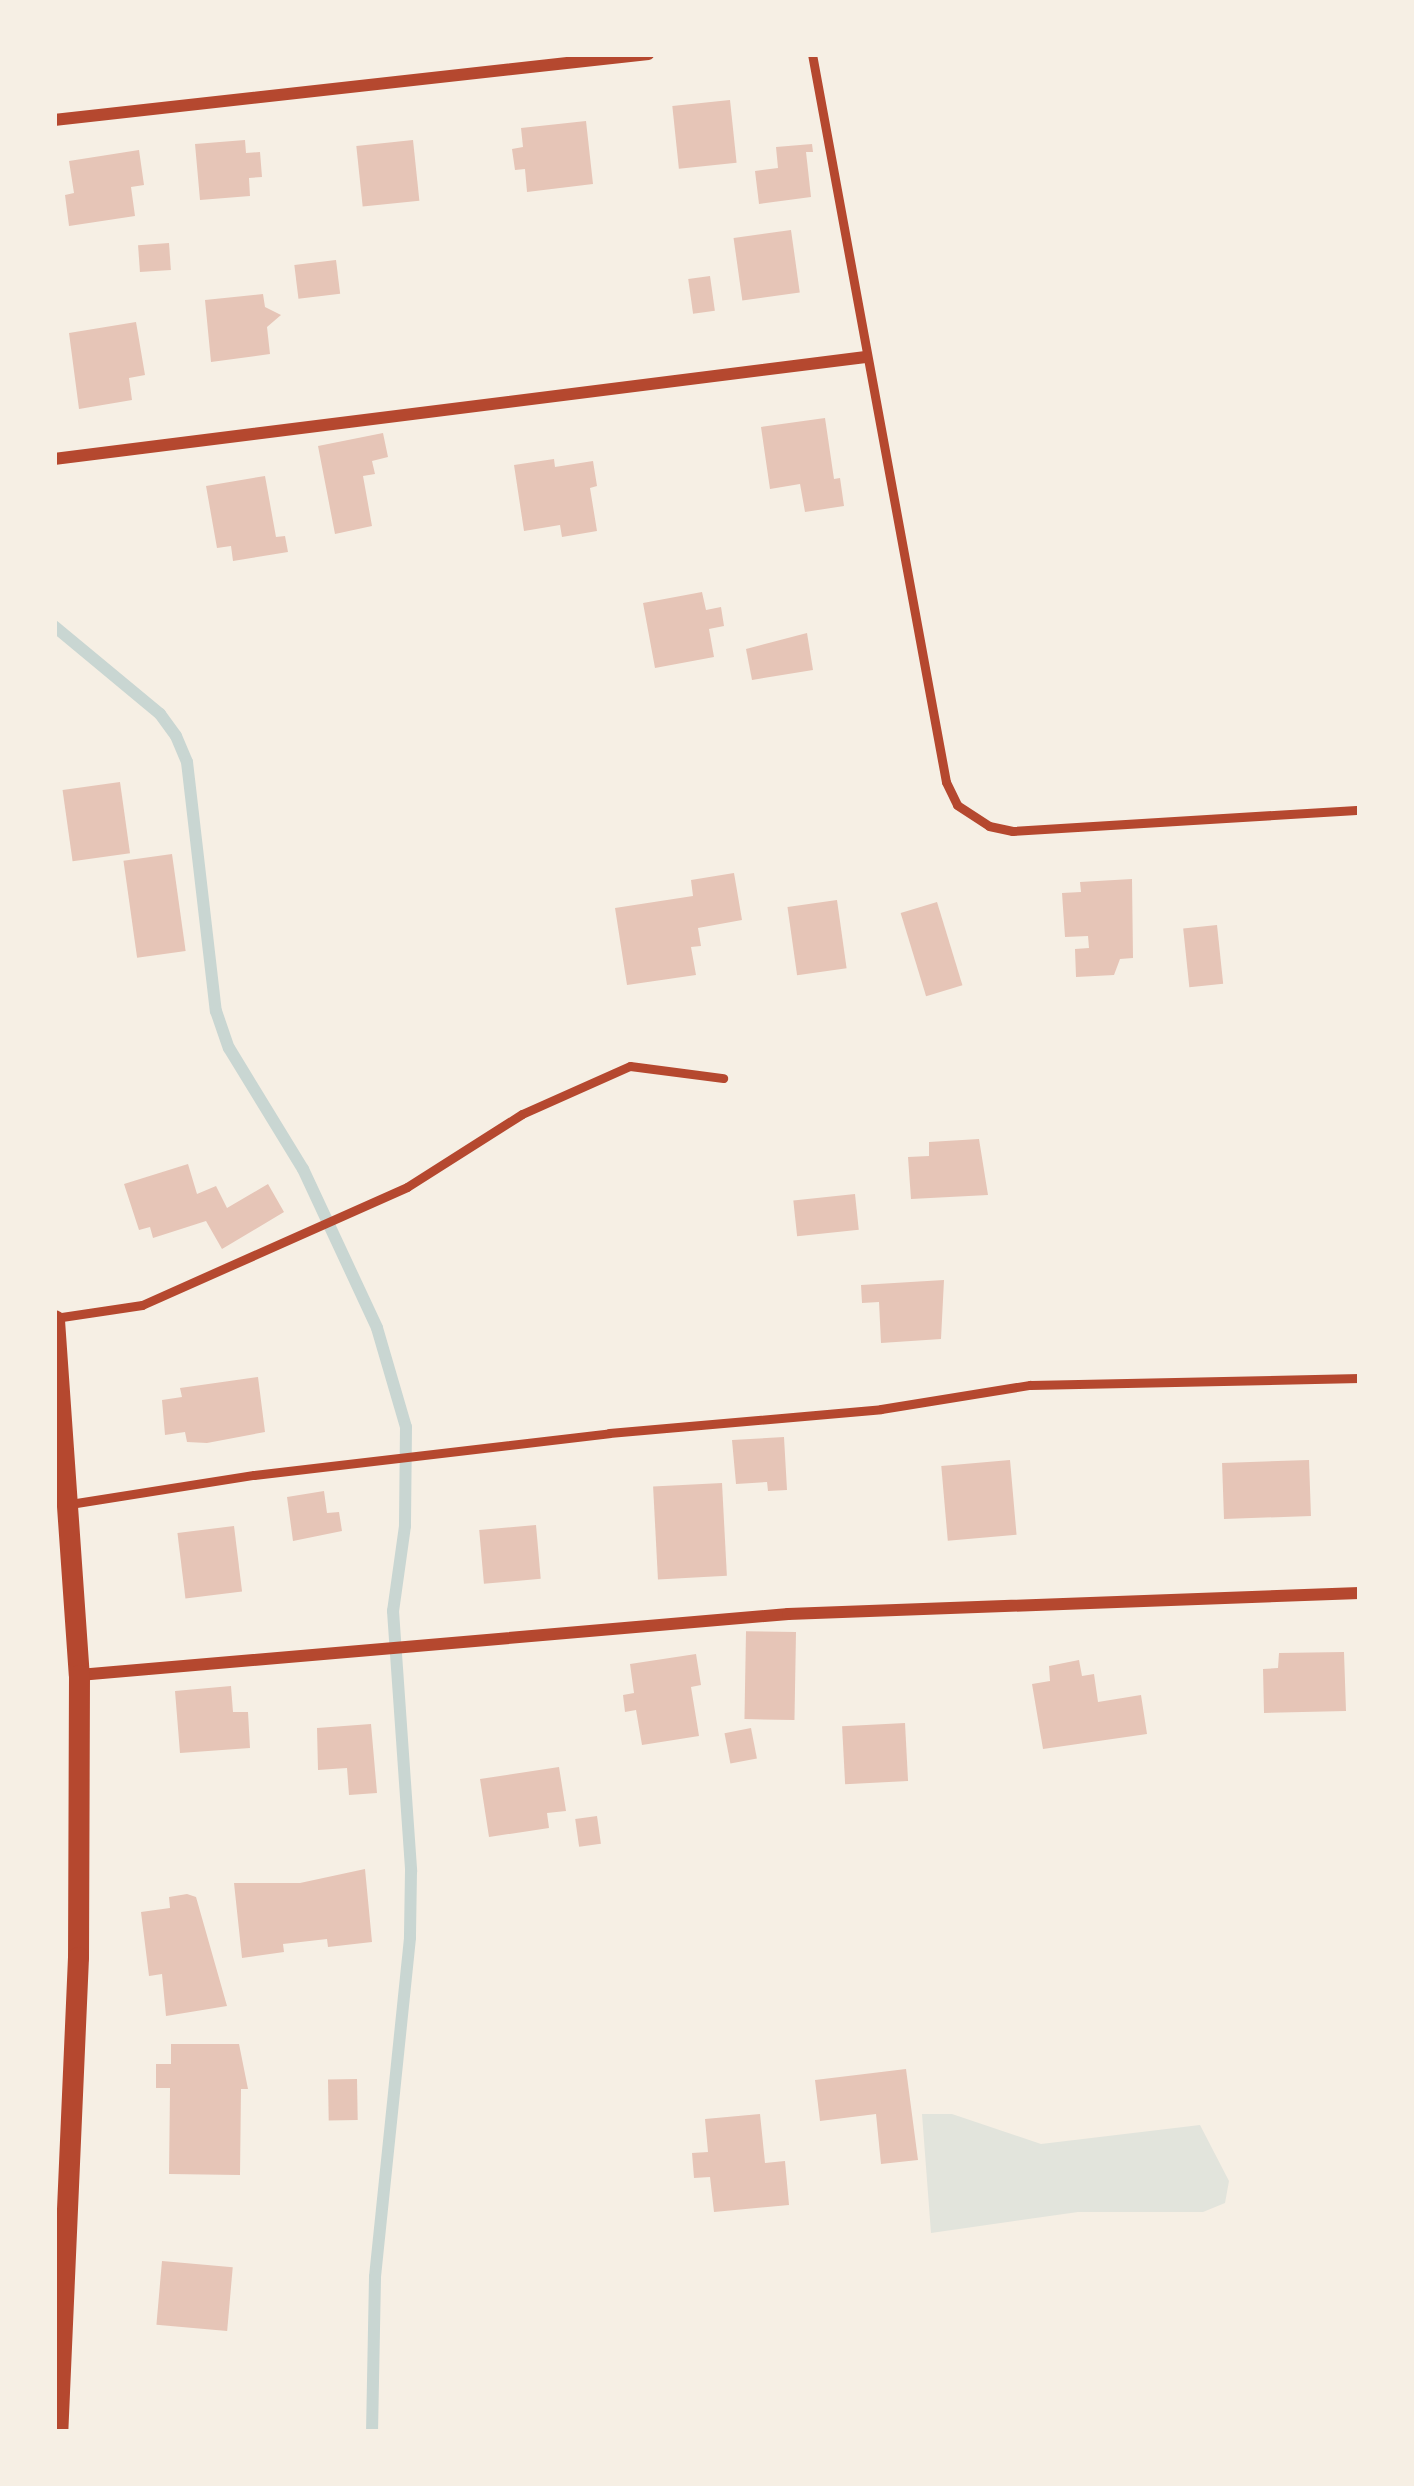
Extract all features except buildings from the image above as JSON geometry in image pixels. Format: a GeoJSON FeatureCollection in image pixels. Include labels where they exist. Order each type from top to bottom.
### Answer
{"type":"FeatureCollection","features":[{"type":"Feature","properties":{"kind":"street"},"geometry":{"type":"LineString","coordinates":[[54,120],[648,54]]}},
{"type":"Feature","properties":{"kind":"street"},"geometry":{"type":"LineString","coordinates":[[54,459],[866,357]]}},
{"type":"Feature","properties":{"kind":"street"},"geometry":{"type":"LineString","coordinates":[[54,1319],[79,1676],[78,1957],[57,2432]]}},
{"type":"Feature","properties":{"kind":"street"},"geometry":{"type":"LineString","coordinates":[[79,1676],[788,1613],[1360,1593]]}},
{"type":"Feature","properties":{"kind":"lane"},"geometry":{"type":"LineString","coordinates":[[812,54],[946,782],[968,815],[1012,831],[1360,810]]}},
{"type":"Feature","properties":{"kind":"lane"},"geometry":{"type":"LineString","coordinates":[[54,1319],[142,1305],[407,1187],[522,1114],[630,1066],[723,1078]]}},
{"type":"Feature","properties":{"kind":"lane"},"geometry":{"type":"LineString","coordinates":[[70,1504],[428,1454],[881,1409],[1030,1385],[1360,1378]]}},
{"type":"Feature","properties":{"kind":"shaded area"},"geometry":{"type":"Polygon","coordinates":[[[922,2114],[952,2114],[1041,2144],[1200,2125],[1229,2181],[1225,2203],[1203,2212],[1078,2212],[931,2233],[922,2114]]]}},
{"type":"Feature","properties":{"kind":"waterway"},"geometry":{"type":"LineString","coordinates":[[54,626],[160,714],[176,736],[187,762],[216,1011],[229,1048],[303,1169],[377,1328],[406,1427],[405,1526],[393,1611],[411,1871],[410,1938],[375,2277],[372,2432]]}}]}
